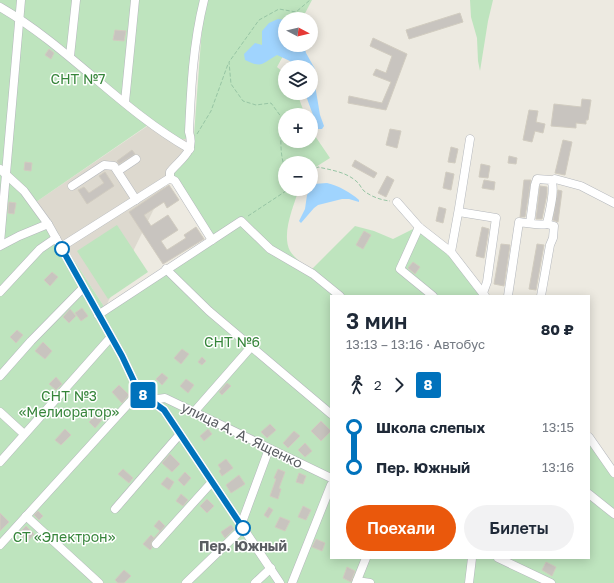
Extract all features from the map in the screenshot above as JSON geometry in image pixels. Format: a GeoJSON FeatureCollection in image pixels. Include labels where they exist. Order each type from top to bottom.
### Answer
{"type":"FeatureCollection","features":[{"type":"Feature","properties":{"kind":"street"},"geometry":{"type":"LineString","coordinates":[[21,0],[3,171],[0,245],[48,224]]}},
{"type":"Feature","properties":{"kind":"street"},"geometry":{"type":"LineString","coordinates":[[70,56],[76,0]]}},
{"type":"Feature","properties":{"kind":"street"},"geometry":{"type":"LineString","coordinates":[[125,102],[135,0]]}},
{"type":"Feature","properties":{"kind":"street"},"geometry":{"type":"LineString","coordinates":[[61,247],[170,178],[171,171],[190,149],[191,142],[189,132],[192,64],[198,22],[204,0]]}},
{"type":"Feature","properties":{"kind":"street"},"geometry":{"type":"LineString","coordinates":[[0,7],[19,18],[70,56],[168,137],[190,149]]}},
{"type":"Feature","properties":{"kind":"street"},"geometry":{"type":"LineString","coordinates":[[451,252],[459,212],[470,139]]}},
{"type":"Feature","properties":{"kind":"street"},"geometry":{"type":"LineString","coordinates":[[118,171],[136,159]]}},
{"type":"Feature","properties":{"kind":"street"},"geometry":{"type":"LineString","coordinates":[[72,186],[104,165],[114,166],[136,200]]}},
{"type":"Feature","properties":{"kind":"street"},"geometry":{"type":"LineString","coordinates":[[3,171],[24,191],[48,224],[111,337],[139,392],[164,410],[280,583]]}},
{"type":"Feature","properties":{"kind":"street"},"geometry":{"type":"LineString","coordinates":[[170,178],[175,181],[212,240]]}},
{"type":"Feature","properties":{"kind":"street"},"geometry":{"type":"LineString","coordinates":[[530,223],[537,179],[546,179],[551,180],[553,184],[547,224]]}},
{"type":"Feature","properties":{"kind":"street"},"geometry":{"type":"LineString","coordinates":[[555,179],[581,186],[614,203]]}},
{"type":"Feature","properties":{"kind":"street"},"geometry":{"type":"LineString","coordinates":[[396,202],[420,227],[451,252],[484,295]]}},
{"type":"Feature","properties":{"kind":"street"},"geometry":{"type":"LineString","coordinates":[[459,212],[496,218],[484,295]]}},
{"type":"Feature","properties":{"kind":"street"},"geometry":{"type":"LineString","coordinates":[[98,314],[241,221],[270,249],[313,274],[339,295]]}},
{"type":"Feature","properties":{"kind":"street"},"geometry":{"type":"LineString","coordinates":[[508,295],[519,222],[554,226],[553,238],[550,245],[541,295]]}},
{"type":"Feature","properties":{"kind":"street"},"geometry":{"type":"LineString","coordinates":[[420,227],[400,269],[432,295]]}},
{"type":"Feature","properties":{"kind":"street"},"geometry":{"type":"LineString","coordinates":[[0,292],[40,249],[56,238]]}},
{"type":"Feature","properties":{"kind":"street"},"geometry":{"type":"LineString","coordinates":[[166,269],[208,311],[330,413]]}},
{"type":"Feature","properties":{"kind":"street"},"geometry":{"type":"LineString","coordinates":[[0,376],[31,341],[83,288]]}},
{"type":"Feature","properties":{"kind":"street"},"geometry":{"type":"LineString","coordinates":[[0,462],[111,337]]}},
{"type":"Feature","properties":{"kind":"street"},"geometry":{"type":"LineString","coordinates":[[194,412],[251,347]]}},
{"type":"Feature","properties":{"kind":"street"},"geometry":{"type":"LineString","coordinates":[[0,545],[139,392]]}},
{"type":"Feature","properties":{"kind":"street","name":"улица А. А. Ященко"},"geometry":{"type":"LineString","coordinates":[[151,400],[165,398],[330,478]]}},
{"type":"Feature","properties":{"kind":"street"},"geometry":{"type":"LineString","coordinates":[[0,412],[24,434]]}},
{"type":"Feature","properties":{"kind":"street"},"geometry":{"type":"LineString","coordinates":[[115,509],[180,434]]}},
{"type":"Feature","properties":{"kind":"street"},"geometry":{"type":"LineString","coordinates":[[590,438],[614,473]]}},
{"type":"Feature","properties":{"kind":"street"},"geometry":{"type":"LineString","coordinates":[[186,583],[242,526],[270,449]]}},
{"type":"Feature","properties":{"kind":"street"},"geometry":{"type":"LineString","coordinates":[[156,544],[212,482]]}},
{"type":"Feature","properties":{"kind":"street"},"geometry":{"type":"LineString","coordinates":[[292,583],[330,488]]}},
{"type":"Feature","properties":{"kind":"street"},"geometry":{"type":"LineString","coordinates":[[590,495],[614,514]]}},
{"type":"Feature","properties":{"kind":"street"},"geometry":{"type":"LineString","coordinates":[[26,516],[99,583]]}},
{"type":"Feature","properties":{"kind":"street"},"geometry":{"type":"LineString","coordinates":[[366,559],[356,582],[370,583]]}},
{"type":"Feature","properties":{"kind":"street"},"geometry":{"type":"LineString","coordinates":[[469,583],[472,559]]}},
{"type":"Feature","properties":{"kind":"street"},"geometry":{"type":"LineString","coordinates":[[500,559],[551,583]]}},
{"type":"Feature","properties":{"kind":"street"},"geometry":{"type":"LineString","coordinates":[[255,583],[271,568]]}},
{"type":"Feature","properties":{"kind":"path"},"geometry":{"type":"LineString","coordinates":[[196,138],[211,111],[229,62],[259,20],[280,9],[296,12],[310,0]]}},
{"type":"Feature","properties":{"kind":"path"},"geometry":{"type":"LineString","coordinates":[[229,62],[231,84],[243,101],[256,105],[271,103],[282,118],[282,156]]}},
{"type":"Feature","properties":{"kind":"path"},"geometry":{"type":"LineString","coordinates":[[318,167],[346,174],[373,196],[383,200],[396,202]]}},
{"type":"Feature","properties":{"kind":"path"},"geometry":{"type":"LineString","coordinates":[[241,221],[278,196]]}},
{"type":"Feature","properties":{"kind":"shaded area"},"geometry":{"type":"Polygon","coordinates":[[[149,125],[189,138],[105,308],[36,202],[149,125]]]}},
{"type":"Feature","properties":{"kind":"green space"},"geometry":{"type":"Polygon","coordinates":[[[0,0],[200,0],[197,13],[189,138],[175,141],[148,125],[36,202],[105,308],[211,236],[170,178],[194,135],[204,0],[312,0],[306,12],[278,12],[278,52],[285,52],[281,60],[278,60],[278,100],[300,100],[302,108],[278,108],[278,148],[318,148],[318,140],[330,158],[318,166],[318,156],[278,156],[278,196],[297,196],[289,220],[287,236],[290,251],[300,262],[312,269],[355,226],[374,231],[393,239],[417,227],[452,251],[485,295],[330,295],[330,559],[362,559],[352,583],[0,583],[0,0]]]}},
{"type":"Feature","properties":{"kind":"green space"},"geometry":{"type":"Polygon","coordinates":[[[470,0],[493,0],[480,71],[477,38],[471,17],[470,0]]]}},
{"type":"Feature","properties":{"kind":"green space"},"geometry":{"type":"Polygon","coordinates":[[[117,225],[148,272],[108,299],[77,251],[117,225]]]}},
{"type":"Feature","properties":{"kind":"green space"},"geometry":{"type":"Polygon","coordinates":[[[590,441],[614,477],[614,583],[471,583],[476,559],[590,559],[590,441]]]}},
{"type":"Feature","properties":{"kind":"green space"},"geometry":{"type":"Polygon","coordinates":[[[370,559],[469,559],[469,583],[360,583],[370,559]]]}},
{"type":"Feature","properties":{"kind":"water"},"geometry":{"type":"Polygon","coordinates":[[[278,19],[278,52],[306,52],[310,60],[288,60],[277,55],[262,64],[255,64],[245,60],[244,54],[255,43],[262,45],[262,31],[269,23],[278,19]]]}},
{"type":"Feature","properties":{"kind":"water"},"geometry":{"type":"Polygon","coordinates":[[[308,100],[318,100],[320,115],[324,126],[322,129],[318,129],[318,108],[310,108],[308,100]]]}},
{"type":"Feature","properties":{"kind":"water"},"geometry":{"type":"Polygon","coordinates":[[[327,183],[336,186],[348,192],[359,200],[359,202],[349,199],[342,199],[318,205],[301,223],[299,221],[305,209],[307,196],[318,196],[318,184],[327,183]]]}},
{"type":"Feature","properties":{"kind":"building"},"geometry":{"type":"Polygon","coordinates":[[[460,13],[463,22],[409,39],[406,30],[460,13]]]}},
{"type":"Feature","properties":{"kind":"building"},"geometry":{"type":"Polygon","coordinates":[[[115,30],[126,31],[124,41],[113,40],[115,30]]]}},
{"type":"Feature","properties":{"kind":"building"},"geometry":{"type":"Polygon","coordinates":[[[373,38],[407,54],[386,110],[348,103],[349,96],[382,103],[391,82],[373,75],[376,69],[386,73],[392,56],[370,46],[373,38]]]}},
{"type":"Feature","properties":{"kind":"building"},"geometry":{"type":"Polygon","coordinates":[[[49,49],[54,53],[51,59],[45,55],[49,49]]]}},
{"type":"Feature","properties":{"kind":"building"},"geometry":{"type":"Polygon","coordinates":[[[582,99],[591,100],[586,124],[576,123],[576,128],[551,126],[554,104],[581,107],[582,99]]]}},
{"type":"Feature","properties":{"kind":"building"},"geometry":{"type":"Polygon","coordinates":[[[529,110],[538,111],[536,122],[545,124],[543,133],[535,131],[532,142],[523,140],[529,110]]]}},
{"type":"Feature","properties":{"kind":"building"},"geometry":{"type":"Polygon","coordinates":[[[390,129],[401,131],[397,148],[386,145],[390,129]]]}},
{"type":"Feature","properties":{"kind":"building"},"geometry":{"type":"Polygon","coordinates":[[[563,140],[572,142],[565,175],[555,173],[563,140]]]}},
{"type":"Feature","properties":{"kind":"building"},"geometry":{"type":"Polygon","coordinates":[[[451,147],[458,149],[455,163],[448,162],[451,147]]]}},
{"type":"Feature","properties":{"kind":"building"},"geometry":{"type":"Polygon","coordinates":[[[132,150],[135,154],[119,164],[117,161],[132,150]]]}},
{"type":"Feature","properties":{"kind":"building"},"geometry":{"type":"Polygon","coordinates":[[[509,156],[517,158],[516,164],[508,163],[509,156]]]}},
{"type":"Feature","properties":{"kind":"building"},"geometry":{"type":"Polygon","coordinates":[[[355,160],[377,173],[374,178],[352,166],[355,160]]]}},
{"type":"Feature","properties":{"kind":"building"},"geometry":{"type":"Polygon","coordinates":[[[25,162],[32,163],[31,171],[24,170],[25,162]]]}},
{"type":"Feature","properties":{"kind":"building"},"geometry":{"type":"Polygon","coordinates":[[[481,164],[490,166],[488,178],[479,177],[481,164]]]}},
{"type":"Feature","properties":{"kind":"building"},"geometry":{"type":"Polygon","coordinates":[[[105,172],[114,186],[87,204],[78,190],[84,187],[89,193],[104,183],[99,176],[105,172]]]}},
{"type":"Feature","properties":{"kind":"building"},"geometry":{"type":"Polygon","coordinates":[[[446,172],[454,174],[451,190],[443,188],[446,172]]]}},
{"type":"Feature","properties":{"kind":"building"},"geometry":{"type":"Polygon","coordinates":[[[387,176],[394,180],[386,197],[378,193],[387,176]]]}},
{"type":"Feature","properties":{"kind":"building"},"geometry":{"type":"Polygon","coordinates":[[[484,180],[495,182],[494,190],[482,188],[484,180]]]}},
{"type":"Feature","properties":{"kind":"building"},"geometry":{"type":"Polygon","coordinates":[[[524,180],[531,180],[525,217],[520,217],[524,180]]]}},
{"type":"Feature","properties":{"kind":"building"},"geometry":{"type":"Polygon","coordinates":[[[169,185],[179,200],[167,208],[164,202],[144,215],[151,226],[168,215],[178,230],[161,241],[167,250],[186,238],[184,235],[196,227],[204,239],[163,264],[129,212],[169,185]]]}},
{"type":"Feature","properties":{"kind":"building"},"geometry":{"type":"Polygon","coordinates":[[[540,186],[547,187],[547,194],[542,219],[536,219],[540,186]]]}},
{"type":"Feature","properties":{"kind":"building"},"geometry":{"type":"Polygon","coordinates":[[[558,190],[562,191],[558,222],[553,220],[558,190]]]}},
{"type":"Feature","properties":{"kind":"building"},"geometry":{"type":"Polygon","coordinates":[[[9,202],[16,203],[14,214],[8,213],[9,202]]]}},
{"type":"Feature","properties":{"kind":"building"},"geometry":{"type":"Polygon","coordinates":[[[439,207],[446,209],[443,223],[436,221],[439,207]]]}},
{"type":"Feature","properties":{"kind":"building"},"geometry":{"type":"Polygon","coordinates":[[[482,227],[489,229],[484,258],[476,256],[482,227]]]}},
{"type":"Feature","properties":{"kind":"building"},"geometry":{"type":"Polygon","coordinates":[[[364,231],[371,235],[363,249],[356,245],[364,231]]]}},
{"type":"Feature","properties":{"kind":"building"},"geometry":{"type":"Polygon","coordinates":[[[501,244],[510,245],[504,286],[494,284],[501,244]]]}},
{"type":"Feature","properties":{"kind":"building"},"geometry":{"type":"Polygon","coordinates":[[[537,244],[544,245],[536,290],[529,289],[537,244]]]}},
{"type":"Feature","properties":{"kind":"building"},"geometry":{"type":"Polygon","coordinates":[[[413,262],[420,267],[415,274],[408,268],[413,262]]]}},
{"type":"Feature","properties":{"kind":"building"},"geometry":{"type":"Polygon","coordinates":[[[52,272],[58,277],[50,286],[44,280],[52,272]]]}},
{"type":"Feature","properties":{"kind":"building"},"geometry":{"type":"Polygon","coordinates":[[[82,308],[88,316],[81,321],[75,313],[82,308]]]}},
{"type":"Feature","properties":{"kind":"building"},"geometry":{"type":"Polygon","coordinates":[[[70,309],[76,316],[69,323],[63,317],[70,309]]]}},
{"type":"Feature","properties":{"kind":"building"},"geometry":{"type":"Polygon","coordinates":[[[17,330],[23,335],[16,343],[10,337],[17,330]]]}},
{"type":"Feature","properties":{"kind":"building"},"geometry":{"type":"Polygon","coordinates":[[[43,342],[52,351],[45,359],[35,351],[43,342]]]}},
{"type":"Feature","properties":{"kind":"building"},"geometry":{"type":"Polygon","coordinates":[[[182,349],[189,354],[181,364],[174,358],[182,349]]]}},
{"type":"Feature","properties":{"kind":"building"},"geometry":{"type":"Polygon","coordinates":[[[202,357],[206,361],[202,365],[198,362],[202,357]]]}},
{"type":"Feature","properties":{"kind":"building"},"geometry":{"type":"Polygon","coordinates":[[[162,373],[168,378],[162,385],[156,379],[162,373]]]}},
{"type":"Feature","properties":{"kind":"building"},"geometry":{"type":"Polygon","coordinates":[[[56,377],[62,384],[56,390],[49,384],[56,377]]]}},
{"type":"Feature","properties":{"kind":"building"},"geometry":{"type":"Polygon","coordinates":[[[186,379],[194,385],[188,393],[180,386],[186,379]]]}},
{"type":"Feature","properties":{"kind":"building"},"geometry":{"type":"Polygon","coordinates":[[[227,383],[231,386],[222,395],[219,392],[227,383]]]}},
{"type":"Feature","properties":{"kind":"building"},"geometry":{"type":"Polygon","coordinates":[[[119,385],[129,395],[122,403],[112,392],[119,385]]]}},
{"type":"Feature","properties":{"kind":"building"},"geometry":{"type":"Polygon","coordinates":[[[96,415],[102,420],[95,428],[89,422],[96,415]]]}},
{"type":"Feature","properties":{"kind":"building"},"geometry":{"type":"Polygon","coordinates":[[[321,421],[330,430],[330,432],[321,441],[311,431],[321,421]]]}},
{"type":"Feature","properties":{"kind":"building"},"geometry":{"type":"Polygon","coordinates":[[[270,424],[276,430],[267,438],[261,432],[270,424]]]}},
{"type":"Feature","properties":{"kind":"building"},"geometry":{"type":"Polygon","coordinates":[[[65,429],[71,435],[61,445],[55,440],[65,429]]]}},
{"type":"Feature","properties":{"kind":"building"},"geometry":{"type":"Polygon","coordinates":[[[208,429],[212,434],[204,441],[200,436],[208,429]]]}},
{"type":"Feature","properties":{"kind":"building"},"geometry":{"type":"Polygon","coordinates":[[[294,431],[300,436],[288,448],[283,443],[294,431]]]}},
{"type":"Feature","properties":{"kind":"building"},"geometry":{"type":"Polygon","coordinates":[[[305,443],[312,451],[305,457],[298,450],[305,443]]]}},
{"type":"Feature","properties":{"kind":"building"},"geometry":{"type":"Polygon","coordinates":[[[170,454],[180,464],[172,472],[162,463],[170,454]]]}},
{"type":"Feature","properties":{"kind":"building"},"geometry":{"type":"Polygon","coordinates":[[[226,459],[233,468],[222,476],[219,471],[221,469],[218,465],[226,459]]]}},
{"type":"Feature","properties":{"kind":"building"},"geometry":{"type":"Polygon","coordinates":[[[123,469],[133,478],[129,483],[118,474],[123,469]]]}},
{"type":"Feature","properties":{"kind":"building"},"geometry":{"type":"Polygon","coordinates":[[[278,469],[285,472],[279,488],[281,489],[278,499],[270,496],[276,479],[274,478],[278,469]]]}},
{"type":"Feature","properties":{"kind":"building"},"geometry":{"type":"Polygon","coordinates":[[[185,472],[191,478],[184,486],[178,480],[185,472]]]}},
{"type":"Feature","properties":{"kind":"building"},"geometry":{"type":"Polygon","coordinates":[[[299,473],[306,476],[303,484],[296,482],[299,473]]]}},
{"type":"Feature","properties":{"kind":"building"},"geometry":{"type":"Polygon","coordinates":[[[239,475],[245,484],[231,493],[226,485],[239,475]]]}},
{"type":"Feature","properties":{"kind":"building"},"geometry":{"type":"Polygon","coordinates":[[[167,477],[174,482],[169,490],[161,484],[167,477]]]}},
{"type":"Feature","properties":{"kind":"building"},"geometry":{"type":"Polygon","coordinates":[[[181,494],[188,500],[183,506],[176,501],[181,494]]]}},
{"type":"Feature","properties":{"kind":"building"},"geometry":{"type":"Polygon","coordinates":[[[207,499],[214,506],[207,513],[200,506],[207,499]]]}},
{"type":"Feature","properties":{"kind":"building"},"geometry":{"type":"Polygon","coordinates":[[[303,506],[311,510],[306,520],[298,517],[303,506]]]}},
{"type":"Feature","properties":{"kind":"building"},"geometry":{"type":"Polygon","coordinates":[[[269,507],[273,510],[268,518],[264,515],[269,507]]]}},
{"type":"Feature","properties":{"kind":"building"},"geometry":{"type":"Polygon","coordinates":[[[38,511],[43,516],[39,520],[34,515],[38,511]]]}},
{"type":"Feature","properties":{"kind":"building"},"geometry":{"type":"Polygon","coordinates":[[[0,513],[9,522],[0,531],[0,513]]]}},
{"type":"Feature","properties":{"kind":"building"},"geometry":{"type":"Polygon","coordinates":[[[280,517],[290,521],[285,531],[275,527],[280,517]]]}},
{"type":"Feature","properties":{"kind":"building"},"geometry":{"type":"Polygon","coordinates":[[[159,520],[165,526],[152,541],[152,548],[150,550],[143,544],[151,535],[154,538],[160,531],[154,526],[159,520]]]}},
{"type":"Feature","properties":{"kind":"building"},"geometry":{"type":"Polygon","coordinates":[[[231,525],[234,529],[225,538],[221,532],[231,525]]]}},
{"type":"Feature","properties":{"kind":"building"},"geometry":{"type":"Polygon","coordinates":[[[26,526],[34,534],[28,541],[19,533],[26,526]]]}},
{"type":"Feature","properties":{"kind":"building"},"geometry":{"type":"Polygon","coordinates":[[[316,539],[325,543],[322,551],[312,547],[316,539]]]}},
{"type":"Feature","properties":{"kind":"building"},"geometry":{"type":"Polygon","coordinates":[[[546,562],[556,567],[552,576],[542,570],[546,562]]]}},
{"type":"Feature","properties":{"kind":"building"},"geometry":{"type":"Polygon","coordinates":[[[347,567],[355,571],[351,582],[343,578],[347,567]]]}},
{"type":"Feature","properties":{"kind":"building"},"geometry":{"type":"Polygon","coordinates":[[[124,570],[131,576],[124,583],[118,583],[115,580],[124,570]]]}},
{"type":"Feature","properties":{"kind":"bus line","name":"8"},"geometry":{"type":"LineString","coordinates":[[62,249],[122,356],[139,392],[164,410],[243,528]]}},
{"type":"Feature","properties":{"kind":"place","name":"Пер. Южный"},"geometry":{"type":"Point","coordinates":[243,528]}},
{"type":"Feature","properties":{"kind":"park label","name":"СНТ №7"},"geometry":{"type":"Point","coordinates":[78,79]}},
{"type":"Feature","properties":{"kind":"park label","name":"СНТ №6"},"geometry":{"type":"Point","coordinates":[232,342]}},
{"type":"Feature","properties":{"kind":"park label","name":"СНТ №3 «Мелиоратор»"},"geometry":{"type":"Point","coordinates":[69,404]}},
{"type":"Feature","properties":{"kind":"park label","name":"СТ «Электрон»"},"geometry":{"type":"Point","coordinates":[64,537]}}]}
